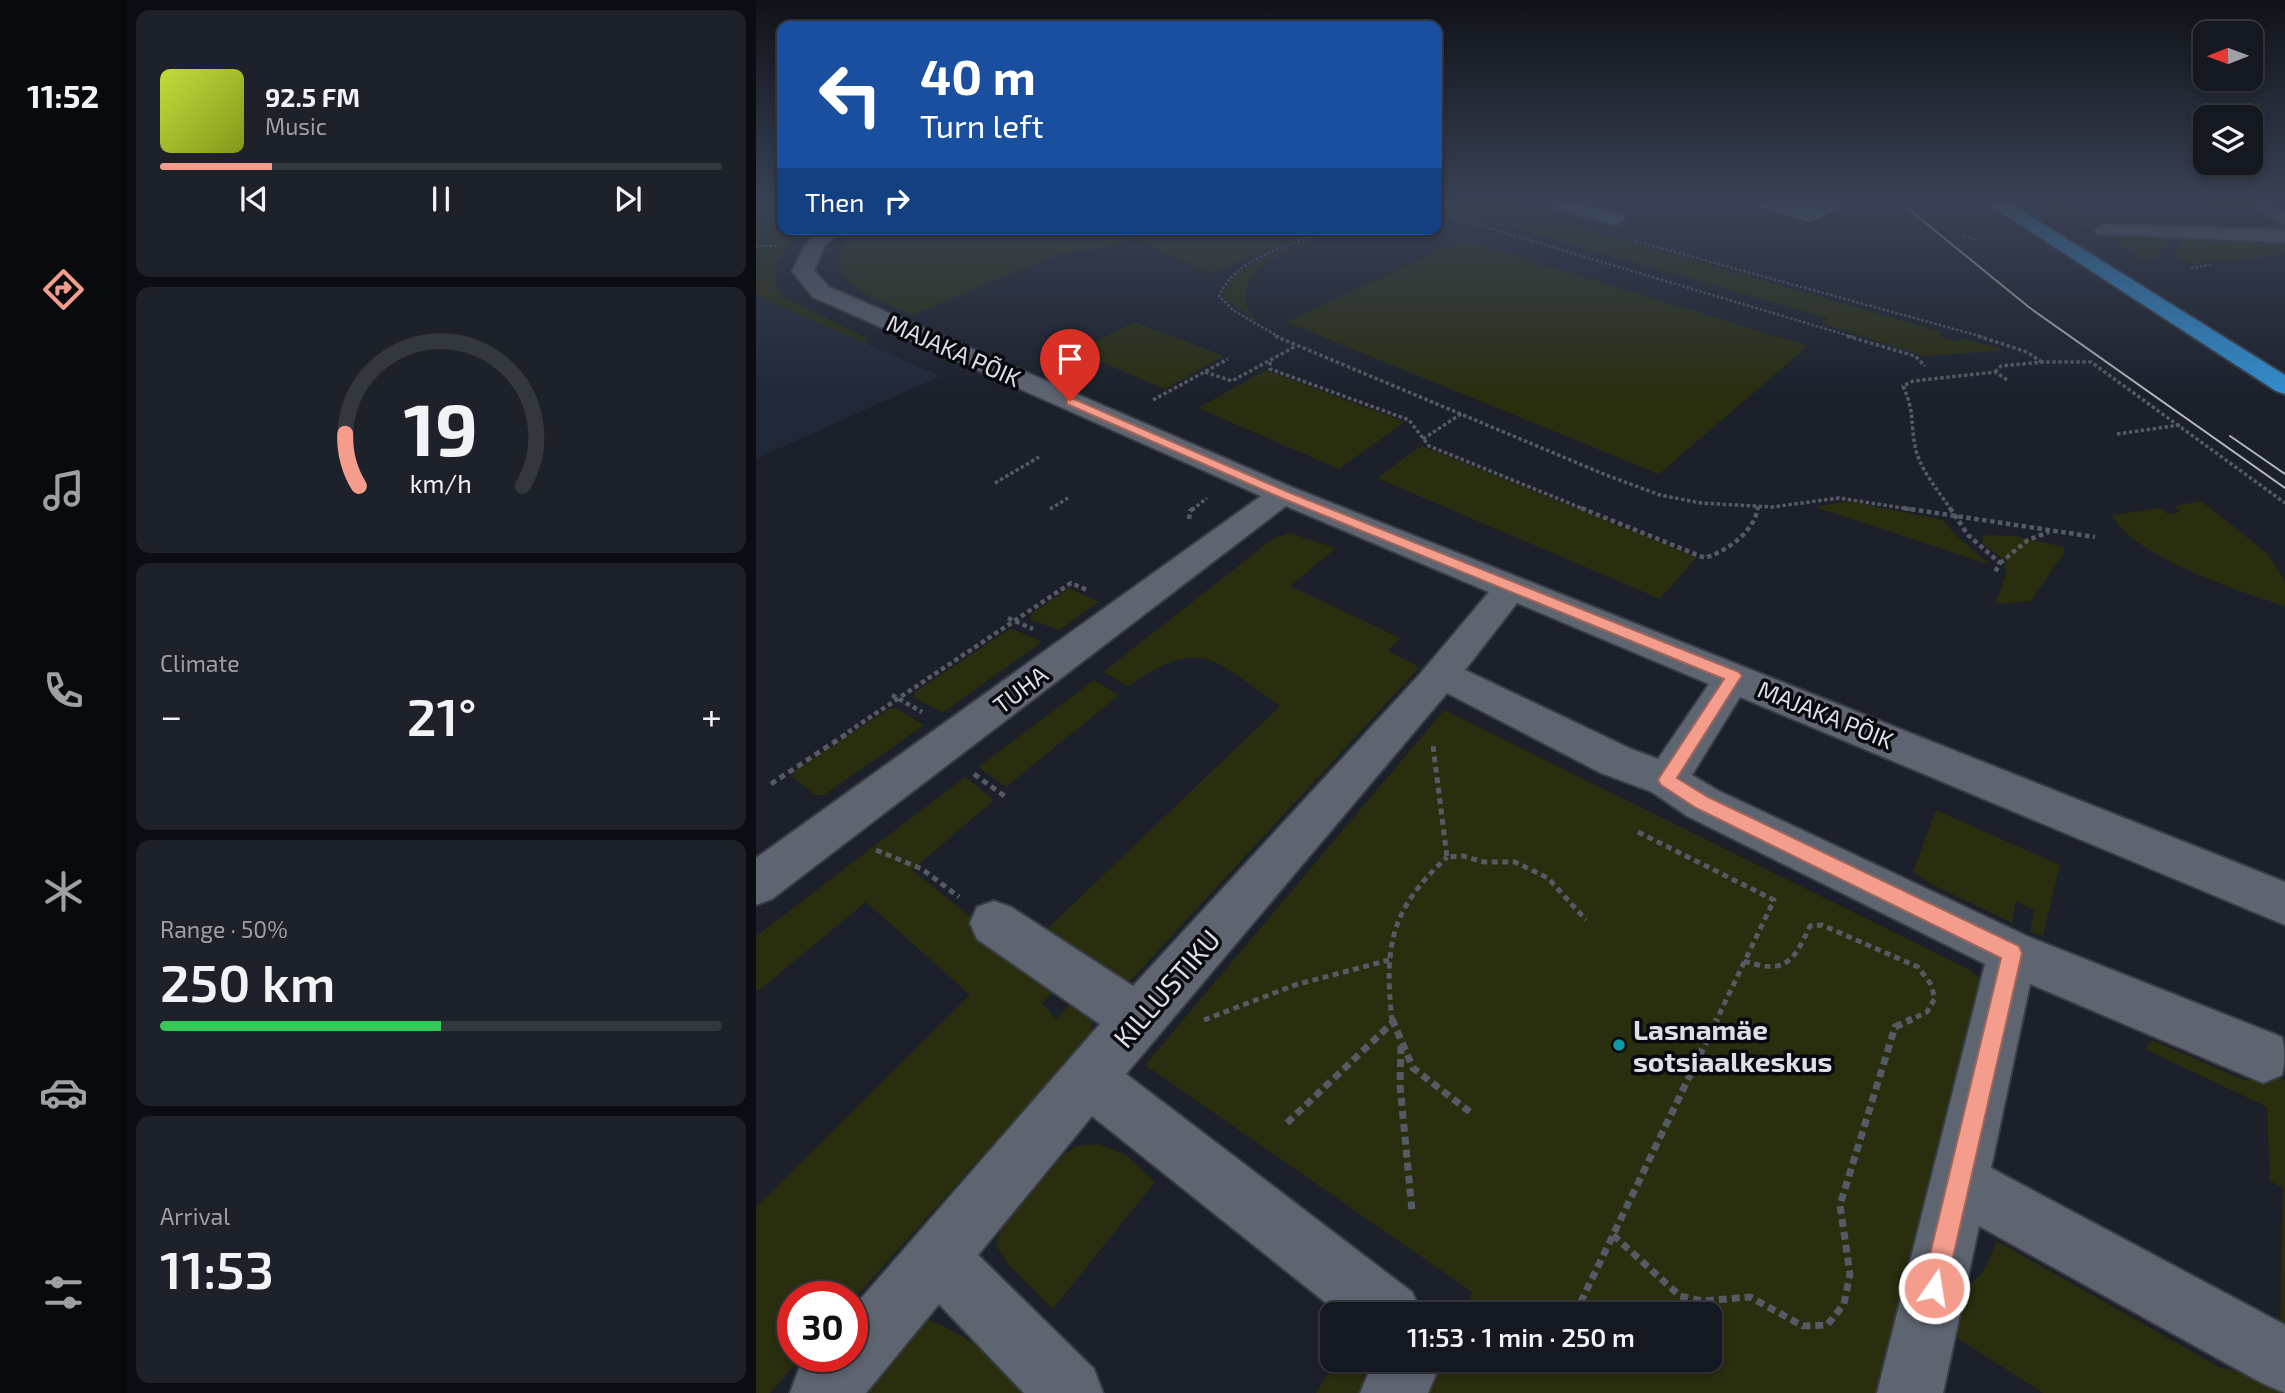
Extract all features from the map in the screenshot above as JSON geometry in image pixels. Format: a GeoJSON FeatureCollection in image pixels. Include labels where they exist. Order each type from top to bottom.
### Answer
{"type":"FeatureCollection","features":[{"type":"Feature","properties":{"kind":"highway"},"geometry":{"type":"LineString","coordinates":[[2099,268],[2285,386]]}},
{"type":"Feature","properties":{"kind":"street","name":"MAJAKA PÕIK"},"geometry":{"type":"LineString","coordinates":[[804,268],[803,271],[821,292],[1283,494],[1734,676],[2285,904]]}},
{"type":"Feature","properties":{"kind":"street","name":"TUHA"},"geometry":{"type":"LineString","coordinates":[[756,884],[1283,494]]}},
{"type":"Feature","properties":{"kind":"street","name":"KILLUSTIKU"},"geometry":{"type":"LineString","coordinates":[[823,1393],[1138,1019],[1437,679],[1514,586]]}},
{"type":"Feature","properties":{"kind":"street"},"geometry":{"type":"LineString","coordinates":[[1667,780],[1734,676]]}},
{"type":"Feature","properties":{"kind":"street"},"geometry":{"type":"LineString","coordinates":[[1437,679],[1616,761],[1667,780],[1702,803],[2012,953],[2263,1056]]}},
{"type":"Feature","properties":{"kind":"street"},"geometry":{"type":"LineString","coordinates":[[994,922],[1138,1019]]}},
{"type":"Feature","properties":{"kind":"street"},"geometry":{"type":"LineString","coordinates":[[1910,1393],[2012,953]]}},
{"type":"Feature","properties":{"kind":"street"},"geometry":{"type":"LineString","coordinates":[[1089,1079],[1375,1302]]}},
{"type":"Feature","properties":{"kind":"street"},"geometry":{"type":"LineString","coordinates":[[1959,1183],[2285,1360]]}},
{"type":"Feature","properties":{"kind":"street"},"geometry":{"type":"LineString","coordinates":[[938,1259],[1070,1393]]}},
{"type":"Feature","properties":{"kind":"street"},"geometry":{"type":"LineString","coordinates":[[1393,1393],[1403,1372]]}},
{"type":"Feature","properties":{"kind":"path"},"geometry":{"type":"LineString","coordinates":[[1244,268],[1234,274],[1221,289],[1219,296],[1233,310],[1276,336],[1660,495],[1701,503],[1772,507],[1839,498],[2095,537]]}},
{"type":"Feature","properties":{"kind":"path"},"geometry":{"type":"LineString","coordinates":[[1621,268],[1915,356],[1925,366]]}},
{"type":"Feature","properties":{"kind":"path"},"geometry":{"type":"LineString","coordinates":[[1733,268],[1970,334],[2027,352],[2042,362]]}},
{"type":"Feature","properties":{"kind":"path"},"geometry":{"type":"LineString","coordinates":[[1205,372],[1232,381],[1297,345]]}},
{"type":"Feature","properties":{"kind":"path"},"geometry":{"type":"LineString","coordinates":[[1145,405],[1228,359]]}},
{"type":"Feature","properties":{"kind":"path"},"geometry":{"type":"LineString","coordinates":[[1270,362],[1270,369],[1409,420],[1429,446],[1706,558],[1720,553],[1745,533],[1758,519],[1758,506]]}},
{"type":"Feature","properties":{"kind":"path"},"geometry":{"type":"LineString","coordinates":[[2000,563],[1986,553],[1955,517],[1920,461],[1915,447],[1913,408],[1903,386],[1913,381],[1995,372],[2001,366],[2042,362],[2091,362],[2285,503]]}},
{"type":"Feature","properties":{"kind":"path"},"geometry":{"type":"LineString","coordinates":[[1995,372],[2009,381]]}},
{"type":"Feature","properties":{"kind":"path"},"geometry":{"type":"LineString","coordinates":[[1423,439],[1462,414]]}},
{"type":"Feature","properties":{"kind":"path"},"geometry":{"type":"LineString","coordinates":[[2117,434],[2180,425]]}},
{"type":"Feature","properties":{"kind":"path"},"geometry":{"type":"LineString","coordinates":[[995,483],[1039,457]]}},
{"type":"Feature","properties":{"kind":"path"},"geometry":{"type":"LineString","coordinates":[[1049,509],[1068,498]]}},
{"type":"Feature","properties":{"kind":"path"},"geometry":{"type":"LineString","coordinates":[[1994,574],[2000,563],[2028,540],[2052,531]]}},
{"type":"Feature","properties":{"kind":"path"},"geometry":{"type":"LineString","coordinates":[[771,784],[895,697],[1071,583],[1096,593]]}},
{"type":"Feature","properties":{"kind":"path"},"geometry":{"type":"LineString","coordinates":[[1437,679],[1438,704],[1430,726],[1447,857]]}},
{"type":"Feature","properties":{"kind":"path"},"geometry":{"type":"LineString","coordinates":[[895,697],[926,714]]}},
{"type":"Feature","properties":{"kind":"path"},"geometry":{"type":"LineString","coordinates":[[967,769],[1007,798]]}},
{"type":"Feature","properties":{"kind":"path"},"geometry":{"type":"LineString","coordinates":[[1581,1302],[1774,900],[1638,832]]}},
{"type":"Feature","properties":{"kind":"path"},"geometry":{"type":"LineString","coordinates":[[867,846],[922,869]]}},
{"type":"Feature","properties":{"kind":"path"},"geometry":{"type":"LineString","coordinates":[[1470,1112],[1413,1068],[1392,1023],[1387,976],[1394,928],[1420,882],[1447,857],[1463,856],[1484,862],[1515,862],[1548,878],[1586,920]]}},
{"type":"Feature","properties":{"kind":"path"},"geometry":{"type":"LineString","coordinates":[[1613,1235],[1680,1296],[1702,1301],[1750,1297],[1803,1326],[1827,1325],[1844,1304],[1850,1275],[1840,1205],[1895,1027],[1927,1012],[1935,998],[1930,983],[1918,967],[1822,925],[1811,926],[1793,961],[1777,969],[1744,961]]}},
{"type":"Feature","properties":{"kind":"path"},"geometry":{"type":"LineString","coordinates":[[1200,1022],[1246,1002],[1343,970],[1389,960]]}},
{"type":"Feature","properties":{"kind":"path"},"geometry":{"type":"LineString","coordinates":[[1287,1123],[1392,1023]]}},
{"type":"Feature","properties":{"kind":"path"},"geometry":{"type":"LineString","coordinates":[[1401,1042],[1399,1086],[1412,1211]]}},
{"type":"Feature","properties":{"kind":"shaded area"},"geometry":{"type":"Polygon","coordinates":[[[756,296],[794,312],[940,376],[756,459],[756,296]]]}},
{"type":"Feature","properties":{"kind":"green space"},"geometry":{"type":"Polygon","coordinates":[[[756,268],[775,268],[777,287],[784,297],[868,339],[863,342],[756,296],[756,268]]]}},
{"type":"Feature","properties":{"kind":"green space"},"geometry":{"type":"Polygon","coordinates":[[[841,268],[1025,268],[912,315],[864,293],[842,273],[841,268]]]}},
{"type":"Feature","properties":{"kind":"green space"},"geometry":{"type":"Polygon","coordinates":[[[1198,268],[1223,268],[1209,273],[1198,268]]]}},
{"type":"Feature","properties":{"kind":"green space"},"geometry":{"type":"Polygon","coordinates":[[[1245,268],[1260,268],[1246,287],[1246,303],[1256,321],[1223,298],[1228,284],[1245,268]]]}},
{"type":"Feature","properties":{"kind":"green space"},"geometry":{"type":"Polygon","coordinates":[[[1402,268],[1553,268],[1808,346],[1659,474],[1286,322],[1402,268]]]}},
{"type":"Feature","properties":{"kind":"green space"},"geometry":{"type":"Polygon","coordinates":[[[1653,268],[1720,268],[1942,332],[1938,336],[1957,342],[1962,338],[2005,350],[1924,356],[1822,324],[1827,318],[1653,268]]]}},
{"type":"Feature","properties":{"kind":"green space"},"geometry":{"type":"Polygon","coordinates":[[[1135,322],[1224,356],[1165,389],[1075,351],[1135,322]]]}},
{"type":"Feature","properties":{"kind":"green space"},"geometry":{"type":"Polygon","coordinates":[[[1266,370],[1405,422],[1339,469],[1198,408],[1266,370]]]}},
{"type":"Feature","properties":{"kind":"green space"},"geometry":{"type":"Polygon","coordinates":[[[1421,446],[1697,557],[1660,599],[1377,478],[1421,446]]]}},
{"type":"Feature","properties":{"kind":"green space"},"geometry":{"type":"Polygon","coordinates":[[[1849,501],[1943,520],[1990,565],[1815,507],[1849,501]]]}},
{"type":"Feature","properties":{"kind":"green space"},"geometry":{"type":"Polygon","coordinates":[[[2201,501],[2267,553],[2285,581],[2285,606],[2216,582],[2164,559],[2124,530],[2112,515],[2160,508],[2168,514],[2181,512],[2174,506],[2201,501]]]}},
{"type":"Feature","properties":{"kind":"green space"},"geometry":{"type":"Polygon","coordinates":[[[1290,533],[1336,548],[1290,586],[1400,638],[1388,651],[1414,664],[1418,669],[1131,980],[1119,981],[1047,929],[1280,706],[1223,666],[1208,660],[1192,658],[1175,661],[1154,670],[1129,686],[1103,672],[1274,538],[1290,533]]]}},
{"type":"Feature","properties":{"kind":"green space"},"geometry":{"type":"Polygon","coordinates":[[[2016,536],[2064,547],[2064,553],[2031,601],[1996,604],[2007,570],[2003,567],[2007,562],[1983,544],[1982,537],[2016,536]]]}},
{"type":"Feature","properties":{"kind":"green space"},"geometry":{"type":"Polygon","coordinates":[[[1069,588],[1099,602],[1059,630],[1030,619],[1032,613],[1069,588]]]}},
{"type":"Feature","properties":{"kind":"green space"},"geometry":{"type":"Polygon","coordinates":[[[1011,628],[1042,642],[945,711],[941,712],[913,697],[915,692],[1011,628]]]}},
{"type":"Feature","properties":{"kind":"green space"},"geometry":{"type":"Polygon","coordinates":[[[1094,680],[1119,695],[1006,787],[978,767],[1094,680]]]}},
{"type":"Feature","properties":{"kind":"green space"},"geometry":{"type":"Polygon","coordinates":[[[896,708],[924,725],[824,795],[815,795],[791,776],[797,769],[888,709],[896,708]]]}},
{"type":"Feature","properties":{"kind":"green space"},"geometry":{"type":"Polygon","coordinates":[[[1444,710],[1970,970],[1984,981],[1877,1393],[1428,1393],[1437,1372],[1722,1372],[1722,1302],[1468,1302],[1472,1292],[1145,1065],[1444,710]]]}},
{"type":"Feature","properties":{"kind":"green space"},"geometry":{"type":"Polygon","coordinates":[[[965,777],[994,800],[912,870],[1058,987],[1042,1003],[1056,1019],[1075,999],[1092,1020],[1092,1034],[868,1283],[868,1281],[777,1281],[777,1372],[789,1372],[770,1393],[756,1393],[756,1207],[970,995],[866,902],[758,991],[756,936],[965,777]]]}},
{"type":"Feature","properties":{"kind":"green space"},"geometry":{"type":"Polygon","coordinates":[[[1936,810],[2060,865],[2043,936],[2030,932],[2034,910],[2016,901],[2012,923],[1931,884],[1913,872],[1936,810]]]}},
{"type":"Feature","properties":{"kind":"green space"},"geometry":{"type":"Polygon","coordinates":[[[2152,1040],[2244,1080],[2278,1076],[2285,1081],[2285,1329],[2280,1330],[2283,1188],[2270,1181],[2267,1107],[2145,1049],[2152,1040]]]}},
{"type":"Feature","properties":{"kind":"green space"},"geometry":{"type":"Polygon","coordinates":[[[1098,1144],[1126,1155],[1155,1182],[1053,1309],[1008,1264],[996,1245],[1001,1230],[1061,1157],[1076,1146],[1098,1144]]]}},
{"type":"Feature","properties":{"kind":"green space"},"geometry":{"type":"Polygon","coordinates":[[[1997,1241],[2221,1368],[2256,1370],[2285,1393],[2043,1393],[1954,1336],[1963,1292],[1983,1272],[1997,1241]]]}},
{"type":"Feature","properties":{"kind":"green space"},"geometry":{"type":"Polygon","coordinates":[[[929,1320],[986,1351],[1035,1393],[863,1393],[912,1335],[929,1320]]]}},
{"type":"Feature","properties":{"kind":"green space"},"geometry":{"type":"Polygon","coordinates":[[[1329,1372],[1363,1372],[1366,1393],[1316,1393],[1329,1372]]]}},
{"type":"Feature","properties":{"kind":"tram line"},"geometry":{"type":"LineString","coordinates":[[1981,268],[2030,308],[2285,488]]}},
{"type":"Feature","properties":{"kind":"tram line"},"geometry":{"type":"LineString","coordinates":[[2230,436],[2285,474]]}},
{"type":"Feature","properties":{"kind":"place","name":"Lasnamäe sotsiaalkeskus"},"geometry":{"type":"Point","coordinates":[1619,1045]}},
{"type":"Feature","properties":{"kind":"route"},"geometry":{"type":"LineString","coordinates":[[1070,401],[1283,494],[1734,676],[1667,780],[1702,803],[2012,953],[1934,1288]]}}]}
